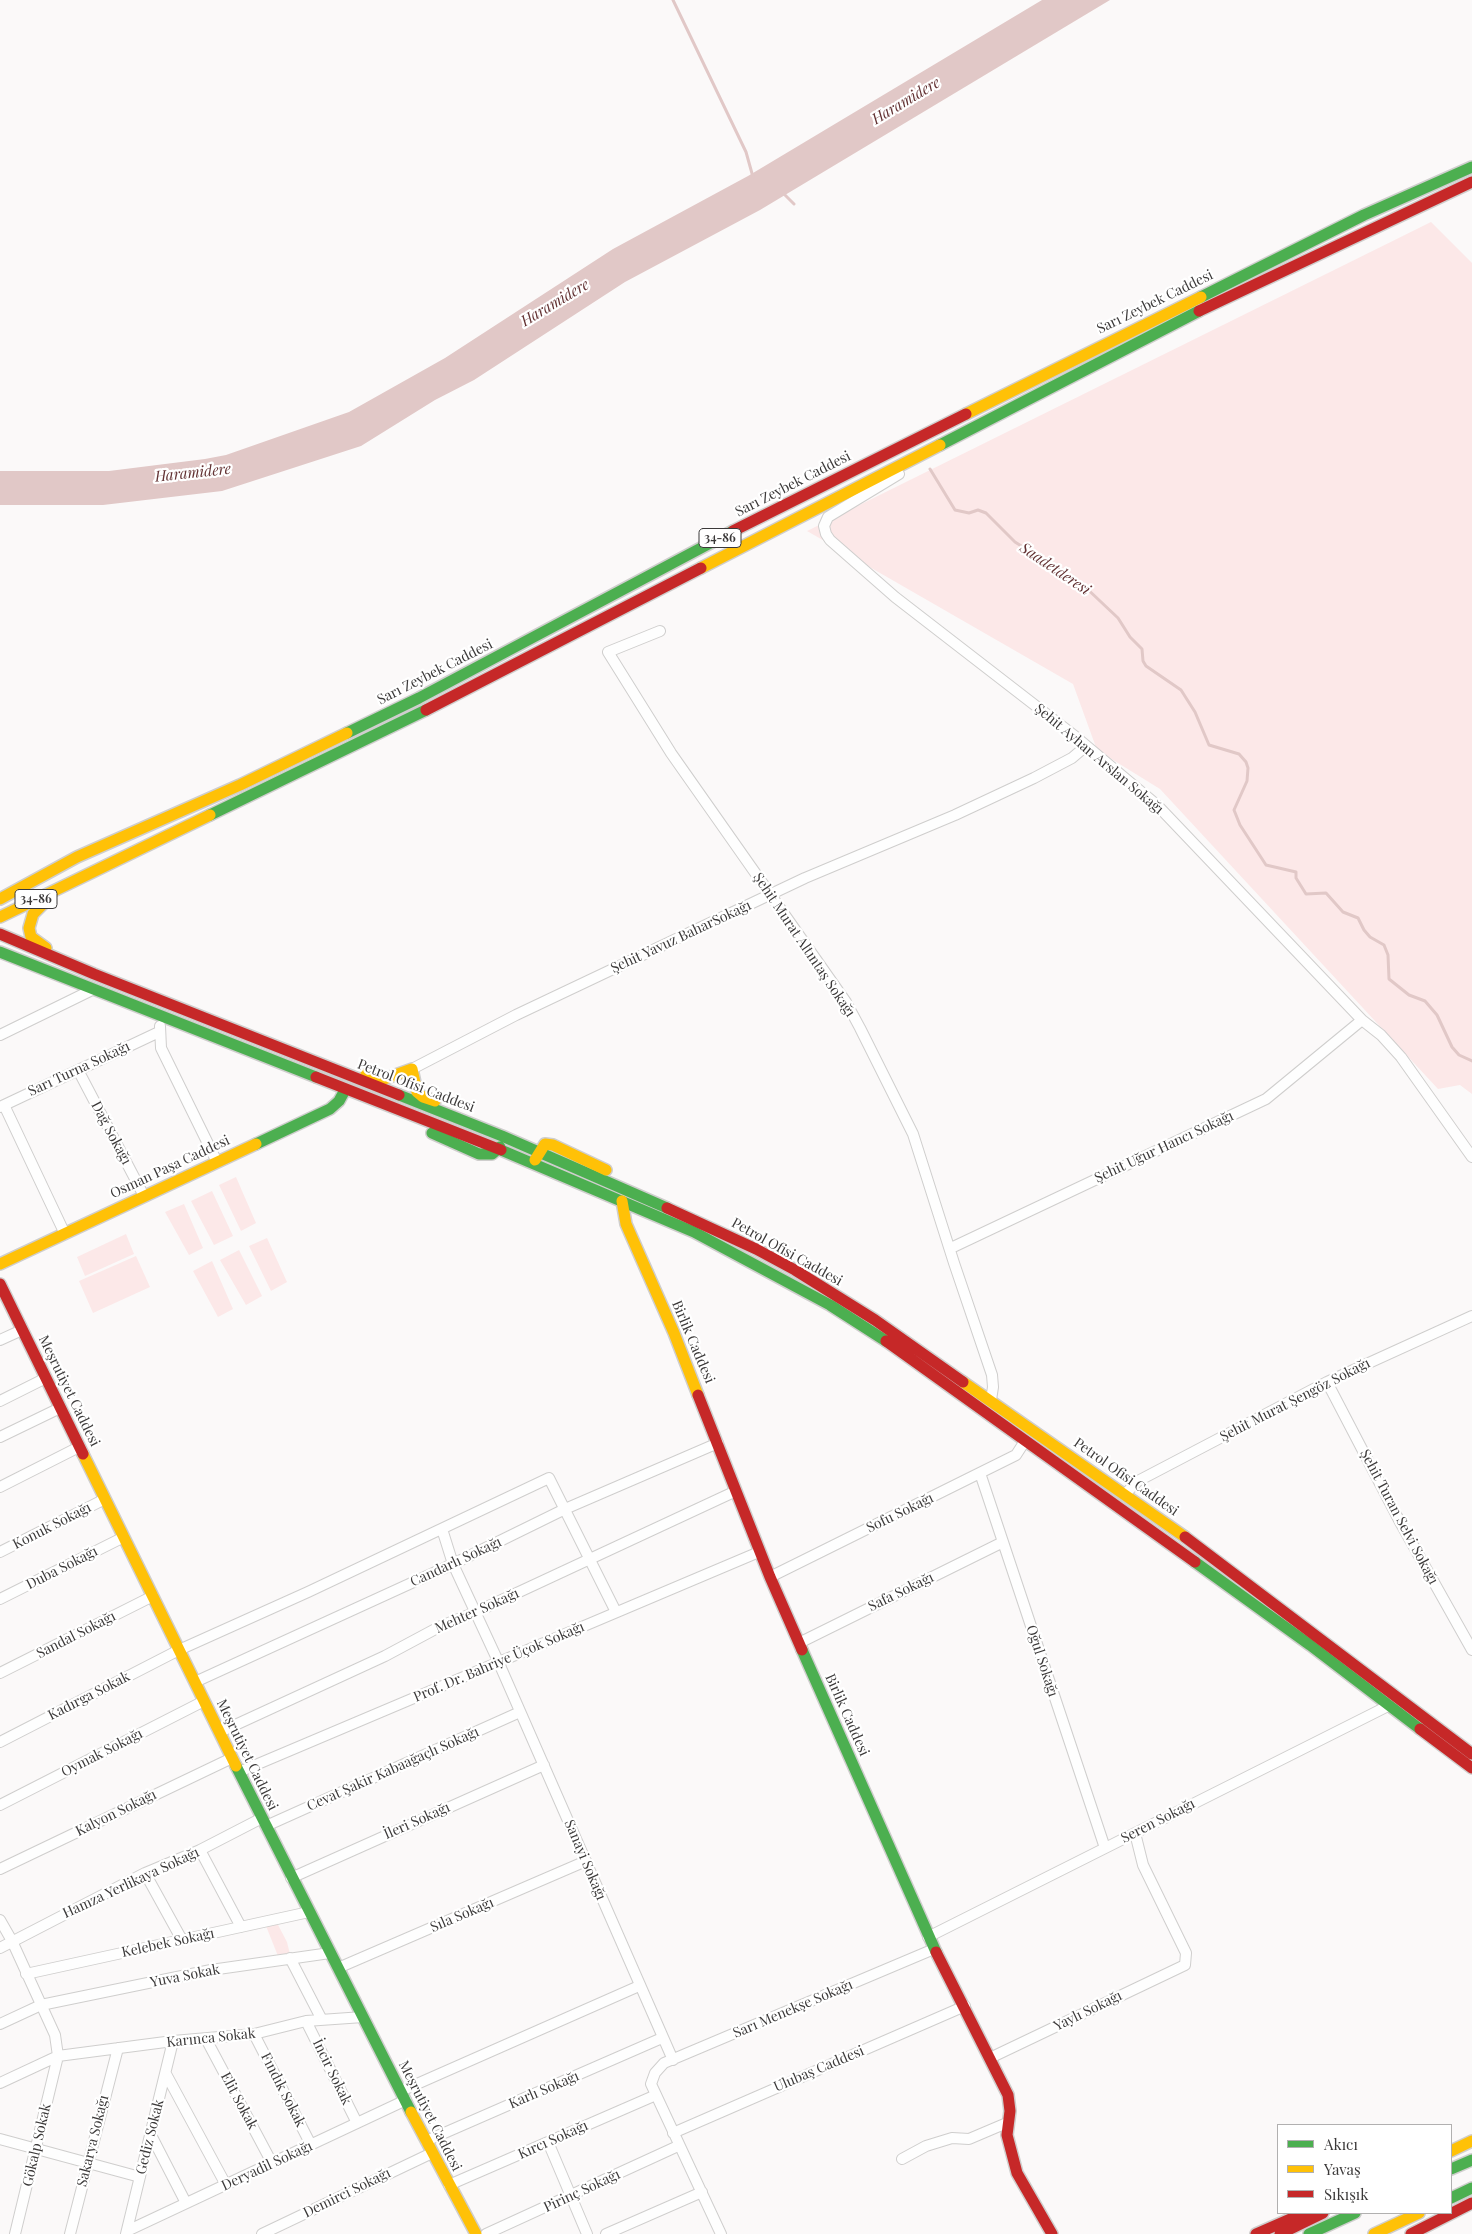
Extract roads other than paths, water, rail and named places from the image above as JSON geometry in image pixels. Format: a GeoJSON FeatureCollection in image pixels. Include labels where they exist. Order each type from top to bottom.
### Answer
{"type":"FeatureCollection","features":[{"type":"Feature","properties":{"kind":"main road"},"geometry":{"type":"LineString","coordinates":[[1442,180],[1472,161]]}},
{"type":"Feature","properties":{"kind":"main road"},"geometry":{"type":"LineString","coordinates":[[1442,180],[1472,167]]}},
{"type":"Feature","properties":{"kind":"main road","name":"Sarı Zeybek Caddesi"},"geometry":{"type":"LineString","coordinates":[[0,900],[77,856],[240,785],[419,698],[758,518],[1364,216],[1442,180]]}},
{"type":"Feature","properties":{"kind":"main road","name":"34-86"},"geometry":{"type":"LineString","coordinates":[[1411,213],[1472,182]]}},
{"type":"Feature","properties":{"kind":"main road"},"geometry":{"type":"LineString","coordinates":[[1411,213],[1472,192]]}},
{"type":"Feature","properties":{"kind":"main road","name":"Sarı Zeybek Caddesi"},"geometry":{"type":"LineString","coordinates":[[0,918],[72,881],[425,710],[675,583],[976,425],[1196,313],[1357,235],[1411,213]]}},
{"type":"Feature","properties":{"kind":"main road"},"geometry":{"type":"LineString","coordinates":[[72,881],[39,907],[28,928],[31,937],[39,944],[94,974]]}},
{"type":"Feature","properties":{"kind":"main road","name":"Petrol Ofisi Caddesi"},"geometry":{"type":"LineString","coordinates":[[0,934],[94,974],[502,1136],[537,1158],[622,1201],[722,1246],[830,1305],[902,1352],[1302,1639],[1472,1768]]}},
{"type":"Feature","properties":{"kind":"main road"},"geometry":{"type":"LineString","coordinates":[[1,953],[345,1090],[414,1126],[473,1151],[492,1154],[499,1148],[502,1136],[499,1129],[492,1124],[423,1097],[417,1092],[414,1085],[412,1069],[392,1077],[377,1078],[323,1061],[302,1057]]}},
{"type":"Feature","properties":{"kind":"main road","name":"Osman Paşa Caddesi"},"geometry":{"type":"LineString","coordinates":[[0,1264],[330,1110],[339,1101],[345,1090]]}},
{"type":"Feature","properties":{"kind":"main road","name":"Petrol Ofisi Caddesi"},"geometry":{"type":"LineString","coordinates":[[537,1158],[545,1144],[553,1144],[689,1212],[720,1232],[795,1270],[876,1320],[1033,1428],[1218,1561],[1472,1754]]}},
{"type":"Feature","properties":{"kind":"main road","name":"Petrol Ofisi Caddesi"},"geometry":{"type":"LineString","coordinates":[[499,1148],[537,1158]]}},
{"type":"Feature","properties":{"kind":"main road","name":"Birlik Caddesi"},"geometry":{"type":"LineString","coordinates":[[622,1201],[626,1224],[674,1333],[759,1552],[928,1937],[965,2006],[1008,2095],[1010,2111],[1007,2135],[1017,2173],[1052,2234]]}},
{"type":"Feature","properties":{"kind":"main road","name":"Meşrutiyet Caddesi"},"geometry":{"type":"LineString","coordinates":[[0,1284],[291,1878],[404,2095],[432,2153],[476,2234]]}},
{"type":"Feature","properties":{"kind":"main road"},"geometry":{"type":"LineString","coordinates":[[1025,1440],[1033,1428]]}},
{"type":"Feature","properties":{"kind":"main road"},"geometry":{"type":"LineString","coordinates":[[1452,2151],[1472,2141]]}},
{"type":"Feature","properties":{"kind":"main road"},"geometry":{"type":"LineString","coordinates":[[1452,2169],[1472,2160]]}},
{"type":"Feature","properties":{"kind":"main road"},"geometry":{"type":"LineString","coordinates":[[1452,2198],[1472,2188]]}},
{"type":"Feature","properties":{"kind":"main road"},"geometry":{"type":"LineString","coordinates":[[1452,2213],[1472,2203]]}},
{"type":"Feature","properties":{"kind":"main road"},"geometry":{"type":"LineString","coordinates":[[1412,2234],[1472,2209]]}},
{"type":"Feature","properties":{"kind":"main road"},"geometry":{"type":"LineString","coordinates":[[1256,2234],[1302,2214]]}},
{"type":"Feature","properties":{"kind":"main road"},"geometry":{"type":"LineString","coordinates":[[1280,2234],[1322,2214]]}},
{"type":"Feature","properties":{"kind":"main road"},"geometry":{"type":"LineString","coordinates":[[1309,2234],[1353,2214]]}},
{"type":"Feature","properties":{"kind":"main road"},"geometry":{"type":"LineString","coordinates":[[1374,2234],[1417,2214]]}},
{"type":"Feature","properties":{"kind":"main road"},"geometry":{"type":"LineString","coordinates":[[1412,2234],[1451,2214]]}},
{"type":"Feature","properties":{"kind":"street","name":"Şehit Ayhan Arslan Sokağı"},"geometry":{"type":"LineString","coordinates":[[976,425],[828,517],[824,526],[830,540],[895,597],[1157,804],[1362,1020],[1381,1035],[1401,1057],[1472,1157]]}},
{"type":"Feature","properties":{"kind":"street","name":"Şehit Murat Altıntaş Sokağı"},"geometry":{"type":"LineString","coordinates":[[660,631],[608,652],[671,753],[846,1002],[860,1028],[913,1134],[951,1248],[954,1264],[992,1375],[991,1400]]}},
{"type":"Feature","properties":{"kind":"street","name":"Şehit Yavuz BaharSokağı"},"geometry":{"type":"LineString","coordinates":[[412,1069],[516,1016],[805,878],[955,815],[1016,786],[1072,758],[1086,746]]}},
{"type":"Feature","properties":{"kind":"street"},"geometry":{"type":"LineString","coordinates":[[0,1035],[92,990]]}},
{"type":"Feature","properties":{"kind":"street"},"geometry":{"type":"LineString","coordinates":[[161,1017],[159,1032],[161,1048],[217,1162]]}},
{"type":"Feature","properties":{"kind":"street","name":"Şehit Uğur Hancı Sokağı"},"geometry":{"type":"LineString","coordinates":[[951,1248],[1266,1099],[1362,1020]]}},
{"type":"Feature","properties":{"kind":"street","name":"Sarı Turna Sokağı"},"geometry":{"type":"LineString","coordinates":[[2,1106],[159,1032]]}},
{"type":"Feature","properties":{"kind":"street","name":"Dağ Sokağı"},"geometry":{"type":"LineString","coordinates":[[78,1070],[144,1196]]}},
{"type":"Feature","properties":{"kind":"street"},"geometry":{"type":"LineString","coordinates":[[2,1106],[65,1234]]}},
{"type":"Feature","properties":{"kind":"street","name":"Şehit Murat Şengöz Sokağı"},"geometry":{"type":"LineString","coordinates":[[1125,1494],[1138,1481],[1327,1382],[1472,1316]]}},
{"type":"Feature","properties":{"kind":"street"},"geometry":{"type":"LineString","coordinates":[[0,1340],[22,1330]]}},
{"type":"Feature","properties":{"kind":"street"},"geometry":{"type":"LineString","coordinates":[[0,1401],[46,1378]]}},
{"type":"Feature","properties":{"kind":"street","name":"Şehit Turan Selvi Sokağı"},"geometry":{"type":"LineString","coordinates":[[1327,1382],[1400,1522],[1472,1650]]}},
{"type":"Feature","properties":{"kind":"street"},"geometry":{"type":"LineString","coordinates":[[0,1437],[60,1408]]}},
{"type":"Feature","properties":{"kind":"street","name":"Sofu Sokağı"},"geometry":{"type":"LineString","coordinates":[[770,1577],[1016,1454],[1025,1440]]}},
{"type":"Feature","properties":{"kind":"street","name":"Candarlı Sokağı"},"geometry":{"type":"LineString","coordinates":[[194,1682],[453,1564],[565,1510],[718,1443]]}},
{"type":"Feature","properties":{"kind":"street"},"geometry":{"type":"LineString","coordinates":[[0,1487],[79,1447]]}},
{"type":"Feature","properties":{"kind":"street","name":"Oğul Sokağı"},"geometry":{"type":"LineString","coordinates":[[980,1473],[1105,1848]]}},
{"type":"Feature","properties":{"kind":"street","name":"Kadırga Sokak"},"geometry":{"type":"LineString","coordinates":[[0,1742],[179,1650],[549,1478],[565,1510]]}},
{"type":"Feature","properties":{"kind":"street","name":"Mehter Sokağı"},"geometry":{"type":"LineString","coordinates":[[220,1732],[385,1656],[441,1626],[476,1612],[736,1491]]}},
{"type":"Feature","properties":{"kind":"street","name":"Konuk Sokağı"},"geometry":{"type":"LineString","coordinates":[[0,1552],[105,1499]]}},
{"type":"Feature","properties":{"kind":"street"},"geometry":{"type":"LineString","coordinates":[[565,1510],[591,1558],[616,1612]]}},
{"type":"Feature","properties":{"kind":"street","name":"Sanayi Sokağı"},"geometry":{"type":"LineString","coordinates":[[442,1529],[453,1564],[544,1765],[672,2060]]}},
{"type":"Feature","properties":{"kind":"street","name":"Duba Sokağı"},"geometry":{"type":"LineString","coordinates":[[0,1599],[124,1537]]}},
{"type":"Feature","properties":{"kind":"street","name":"Safa Sokağı"},"geometry":{"type":"LineString","coordinates":[[799,1643],[1002,1542]]}},
{"type":"Feature","properties":{"kind":"street","name":"Prof. Dr. Bahriye Üçok Sokağı"},"geometry":{"type":"LineString","coordinates":[[239,1772],[759,1552]]}},
{"type":"Feature","properties":{"kind":"street","name":"Sandal Sokağı"},"geometry":{"type":"LineString","coordinates":[[0,1674],[152,1596]]}},
{"type":"Feature","properties":{"kind":"street","name":"Oymak Sokağı"},"geometry":{"type":"LineString","coordinates":[[0,1805],[204,1701]]}},
{"type":"Feature","properties":{"kind":"street","name":"Seren Sokağı"},"geometry":{"type":"LineString","coordinates":[[928,1937],[1388,1706]]}},
{"type":"Feature","properties":{"kind":"street","name":"Cevat Şakir Kabaağaçlı Sokağı"},"geometry":{"type":"LineString","coordinates":[[264,1822],[520,1712]]}},
{"type":"Feature","properties":{"kind":"street","name":"Kalyon Sokağı"},"geometry":{"type":"LineString","coordinates":[[0,1869],[232,1758]]}},
{"type":"Feature","properties":{"kind":"street","name":"İleri Sokağı"},"geometry":{"type":"LineString","coordinates":[[291,1878],[544,1765]]}},
{"type":"Feature","properties":{"kind":"street","name":"Hamza Yerlikaya Sokağı"},"geometry":{"type":"LineString","coordinates":[[0,1948],[145,1874],[264,1822]]}},
{"type":"Feature","properties":{"kind":"street","name":"Yaylı Sokağı"},"geometry":{"type":"LineString","coordinates":[[990,2058],[1185,1965],[1186,1953],[1143,1865],[1135,1833]]}},
{"type":"Feature","properties":{"kind":"street"},"geometry":{"type":"LineString","coordinates":[[200,1850],[241,1927]]}},
{"type":"Feature","properties":{"kind":"street","name":"Sıla Sokağı"},"geometry":{"type":"LineString","coordinates":[[338,1968],[586,1861]]}},
{"type":"Feature","properties":{"kind":"street"},"geometry":{"type":"LineString","coordinates":[[145,1874],[182,1940]]}},
{"type":"Feature","properties":{"kind":"street","name":"Kelebek Sokağı"},"geometry":{"type":"LineString","coordinates":[[26,1974],[309,1912]]}},
{"type":"Feature","properties":{"kind":"street"},"geometry":{"type":"LineString","coordinates":[[0,1920],[12,1941],[55,2035],[58,2056]]}},
{"type":"Feature","properties":{"kind":"street","name":"Sarı Menekşe Sokağı"},"geometry":{"type":"LineString","coordinates":[[656,2095],[651,2084],[655,2073],[664,2064],[934,1949]]}},
{"type":"Feature","properties":{"kind":"street","name":"Yuva Sokak"},"geometry":{"type":"LineString","coordinates":[[0,2024],[41,2005],[211,1970],[330,1953]]}},
{"type":"Feature","properties":{"kind":"street"},"geometry":{"type":"LineString","coordinates":[[290,1958],[322,2020]]}},
{"type":"Feature","properties":{"kind":"street","name":"Deryadil Sokağı"},"geometry":{"type":"LineString","coordinates":[[127,2233],[186,2203],[357,2123],[404,2095],[639,1986]]}},
{"type":"Feature","properties":{"kind":"street","name":"Ulubaş Caddesi"},"geometry":{"type":"LineString","coordinates":[[672,2133],[965,2006]]}},
{"type":"Feature","properties":{"kind":"street","name":"Karınca Sokak"},"geometry":{"type":"LineString","coordinates":[[0,2083],[58,2056],[173,2041],[254,2034],[306,2021],[363,2017]]}},
{"type":"Feature","properties":{"kind":"street","name":"İncir Sokak"},"geometry":{"type":"LineString","coordinates":[[306,2021],[357,2123]]}},
{"type":"Feature","properties":{"kind":"street","name":"Fındık Sokak"},"geometry":{"type":"LineString","coordinates":[[254,2034],[312,2145]]}},
{"type":"Feature","properties":{"kind":"street","name":"Karlı Sokağı"},"geometry":{"type":"LineString","coordinates":[[426,2141],[662,2038]]}},
{"type":"Feature","properties":{"kind":"street","name":"Elit Sokak"},"geometry":{"type":"LineString","coordinates":[[206,2039],[272,2163]]}},
{"type":"Feature","properties":{"kind":"street","name":"Gediz Sokak"},"geometry":{"type":"LineString","coordinates":[[127,2233],[173,2041]]}},
{"type":"Feature","properties":{"kind":"street","name":"Sakarya Sokağı"},"geometry":{"type":"LineString","coordinates":[[70,2234],[118,2048]]}},
{"type":"Feature","properties":{"kind":"street","name":"Gökalp Sokak"},"geometry":{"type":"LineString","coordinates":[[15,2234],[58,2056]]}},
{"type":"Feature","properties":{"kind":"street"},"geometry":{"type":"LineString","coordinates":[[166,2074],[226,2185]]}},
{"type":"Feature","properties":{"kind":"street"},"geometry":{"type":"LineString","coordinates":[[656,2095],[678,2146],[721,2234]]}},
{"type":"Feature","properties":{"kind":"street","name":"Kırcı Sokağı"},"geometry":{"type":"LineString","coordinates":[[449,2185],[656,2095]]}},
{"type":"Feature","properties":{"kind":"street"},"geometry":{"type":"LineString","coordinates":[[902,2159],[926,2146],[952,2138],[969,2139],[1009,2122]]}},
{"type":"Feature","properties":{"kind":"street"},"geometry":{"type":"LineString","coordinates":[[151,2135],[186,2203]]}},
{"type":"Feature","properties":{"kind":"street"},"geometry":{"type":"LineString","coordinates":[[0,2139],[140,2177]]}},
{"type":"Feature","properties":{"kind":"street"},"geometry":{"type":"LineString","coordinates":[[548,2142],[587,2234]]}},
{"type":"Feature","properties":{"kind":"street","name":"Pirinç Sokağı"},"geometry":{"type":"LineString","coordinates":[[486,2234],[678,2146]]}},
{"type":"Feature","properties":{"kind":"street","name":"Demirci Sokağı"},"geometry":{"type":"LineString","coordinates":[[262,2234],[432,2153]]}},
{"type":"Feature","properties":{"kind":"street"},"geometry":{"type":"LineString","coordinates":[[606,2234],[702,2192]]}},
{"type":"Feature","properties":{"kind":"water","name":"Haramidere"},"geometry":{"type":"Polygon","coordinates":[[[1042,0],[1110,0],[760,210],[625,282],[474,380],[435,400],[361,446],[222,491],[103,505],[0,505],[0,471],[109,471],[205,459],[226,455],[349,412],[445,358],[613,249],[748,176],[1042,0]]]}},
{"type":"Feature","properties":{"kind":"waterway"},"geometry":{"type":"LineString","coordinates":[[673,0],[746,152],[753,177]]}},
{"type":"Feature","properties":{"kind":"waterway","name":"Saadetderesi"},"geometry":{"type":"LineString","coordinates":[[782,192],[794,204]]}},
{"type":"Feature","properties":{"kind":"waterway","name":"Saadetderesi"},"geometry":{"type":"LineString","coordinates":[[930,469],[955,510],[969,513],[978,510],[986,513],[1015,542],[1082,584],[1118,618],[1130,637],[1142,649],[1143,661],[1146,666],[1181,690],[1195,712],[1209,745],[1239,754],[1246,762],[1248,768],[1247,781],[1234,810],[1240,825],[1266,865],[1296,872],[1296,878],[1306,894],[1326,893],[1343,912],[1358,918],[1370,937],[1384,945],[1388,955],[1389,979],[1409,995],[1425,1001],[1437,1015],[1452,1047],[1459,1055],[1472,1061]]}}]}
